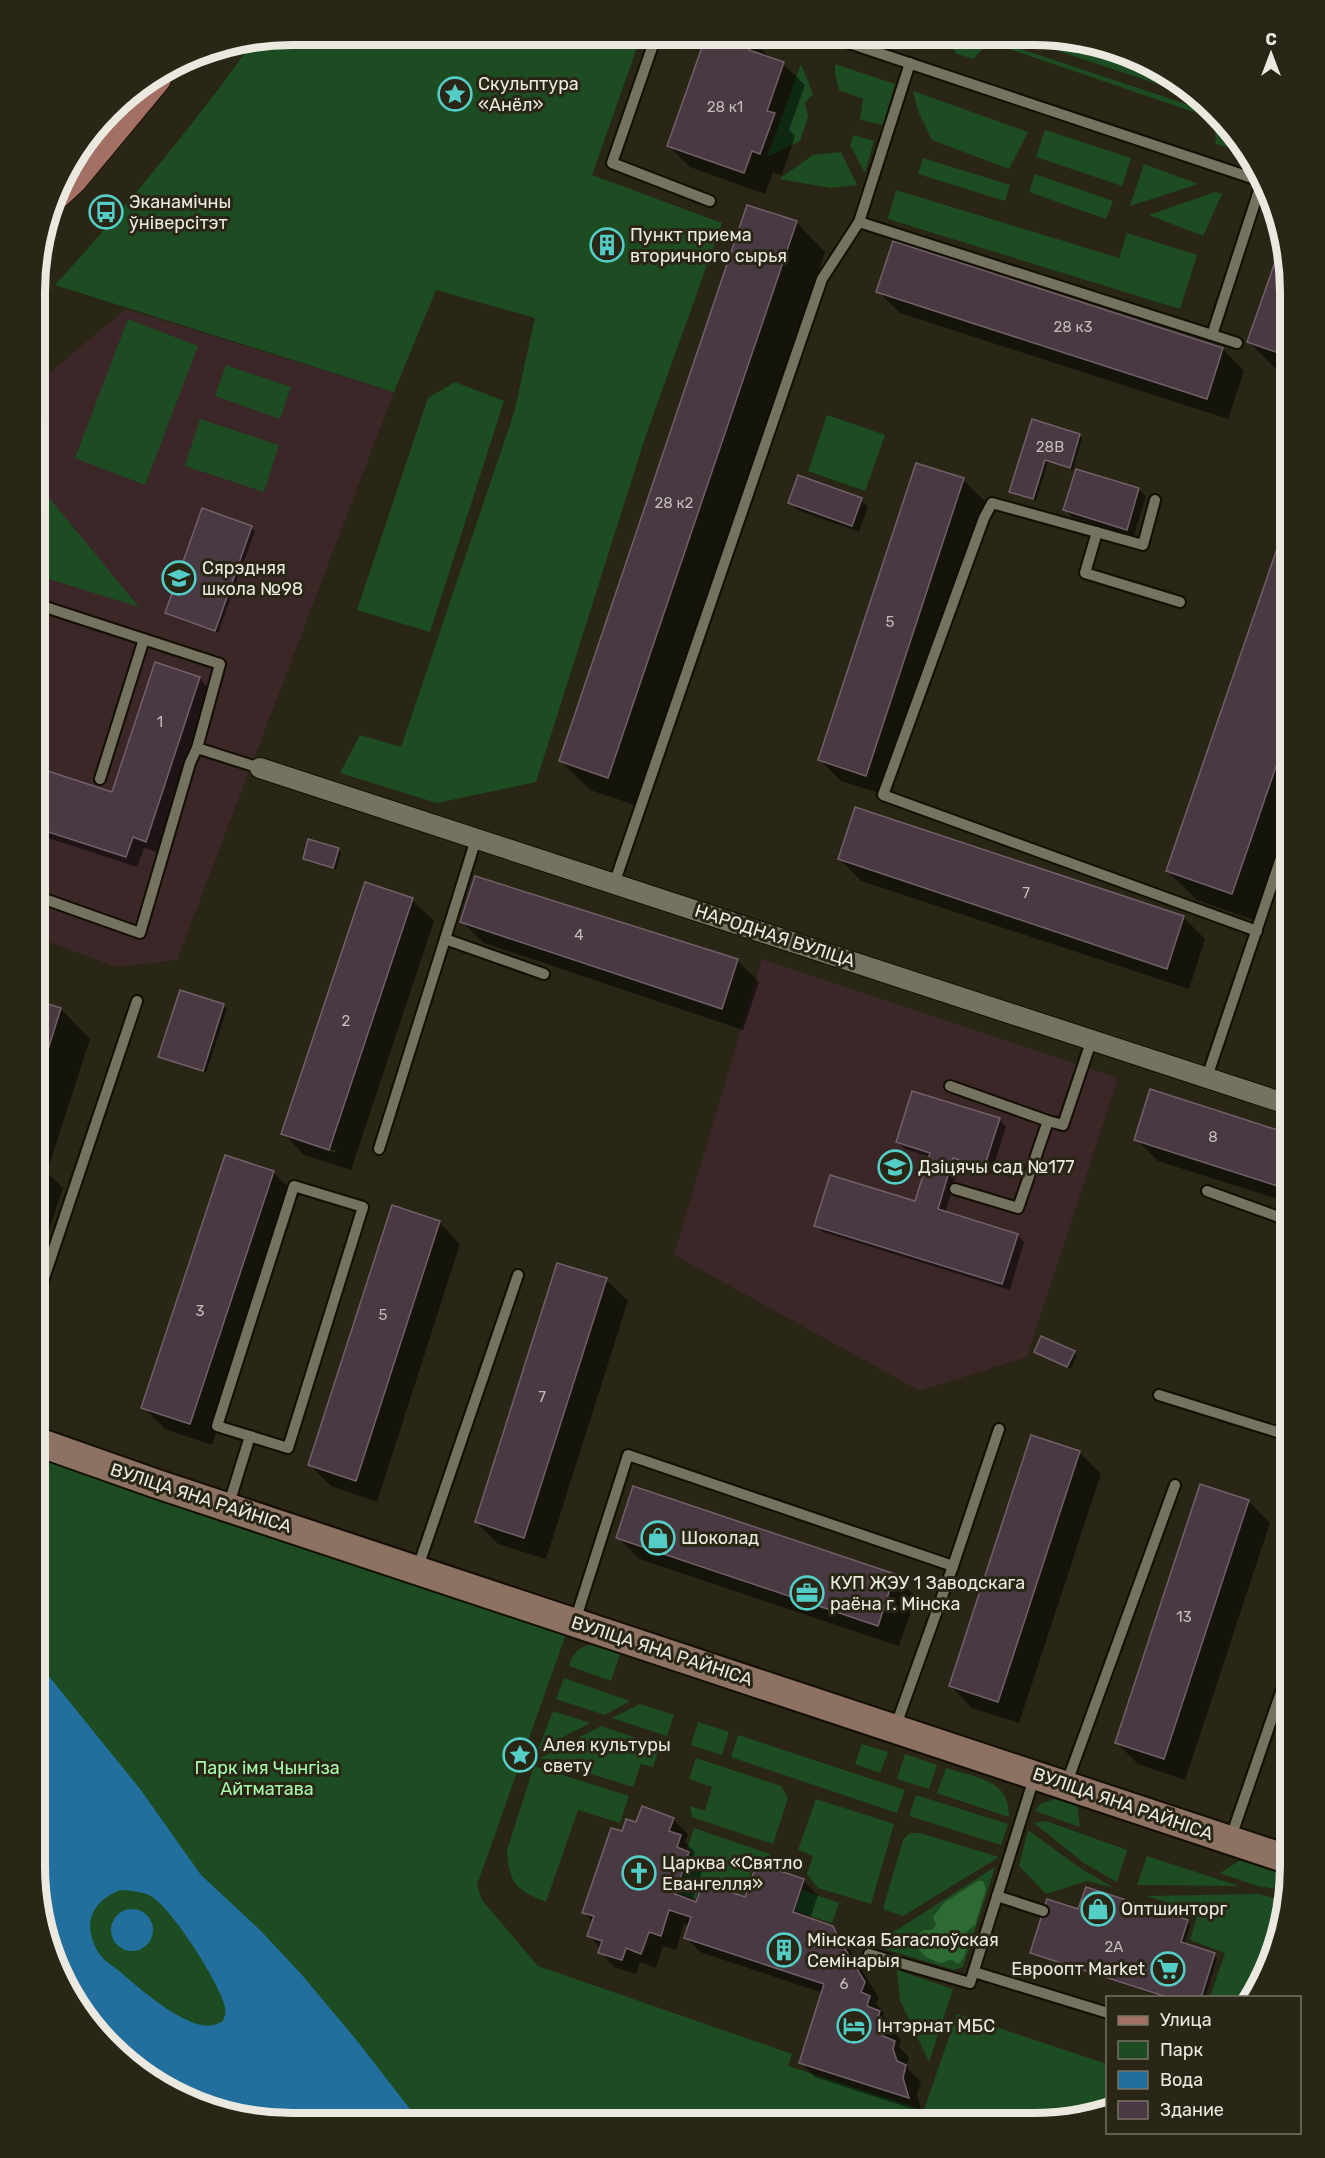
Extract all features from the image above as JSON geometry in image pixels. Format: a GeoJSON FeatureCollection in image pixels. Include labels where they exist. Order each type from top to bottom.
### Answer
{"type":"FeatureCollection","features":[{"type":"Feature","properties":{"kind":"main road"},"geometry":{"type":"LineString","coordinates":[[74,176],[137,100]]}},
{"type":"Feature","properties":{"kind":"street","name":"НАРОДНАЯ ВУЛІЦА"},"geometry":{"type":"LineString","coordinates":[[260,768],[1280,1102]]}},
{"type":"Feature","properties":{"kind":"street","name":"ВУЛІЦА ЯНА РАЙНІСА"},"geometry":{"type":"LineString","coordinates":[[45,1445],[1280,1857]]}},
{"type":"Feature","properties":{"kind":"lane"},"geometry":{"type":"LineString","coordinates":[[653,45],[612,163],[710,201]]}},
{"type":"Feature","properties":{"kind":"lane"},"geometry":{"type":"LineString","coordinates":[[855,45],[1252,177]]}},
{"type":"Feature","properties":{"kind":"lane"},"geometry":{"type":"LineString","coordinates":[[614,884],[822,279],[859,222],[910,63]]}},
{"type":"Feature","properties":{"kind":"lane"},"geometry":{"type":"LineString","coordinates":[[1212,335],[1259,193]]}},
{"type":"Feature","properties":{"kind":"lane"},"geometry":{"type":"LineString","coordinates":[[859,222],[1237,343]]}},
{"type":"Feature","properties":{"kind":"lane"},"geometry":{"type":"LineString","coordinates":[[1155,500],[1143,545],[992,503],[883,795],[1257,931]]}},
{"type":"Feature","properties":{"kind":"lane"},"geometry":{"type":"LineString","coordinates":[[1097,532],[1085,573],[1180,602]]}},
{"type":"Feature","properties":{"kind":"lane"},"geometry":{"type":"LineString","coordinates":[[45,607],[220,664],[197,748],[190,763],[140,933],[45,899]]}},
{"type":"Feature","properties":{"kind":"lane"},"geometry":{"type":"LineString","coordinates":[[100,779],[144,639]]}},
{"type":"Feature","properties":{"kind":"lane"},"geometry":{"type":"LineString","coordinates":[[197,748],[260,768]]}},
{"type":"Feature","properties":{"kind":"lane"},"geometry":{"type":"LineString","coordinates":[[379,1149],[476,839]]}},
{"type":"Feature","properties":{"kind":"lane"},"geometry":{"type":"LineString","coordinates":[[1207,1077],[1280,861]]}},
{"type":"Feature","properties":{"kind":"lane"},"geometry":{"type":"LineString","coordinates":[[445,939],[544,974]]}},
{"type":"Feature","properties":{"kind":"lane"},"geometry":{"type":"LineString","coordinates":[[45,1275],[137,1001]]}},
{"type":"Feature","properties":{"kind":"lane"},"geometry":{"type":"LineString","coordinates":[[950,1086],[1064,1125],[1092,1039]]}},
{"type":"Feature","properties":{"kind":"lane"},"geometry":{"type":"LineString","coordinates":[[955,1189],[1018,1208],[1048,1120]]}},
{"type":"Feature","properties":{"kind":"lane"},"geometry":{"type":"LineString","coordinates":[[294,1186],[363,1207],[288,1448],[250,1436],[217,1426],[294,1186]]}},
{"type":"Feature","properties":{"kind":"lane"},"geometry":{"type":"LineString","coordinates":[[1207,1191],[1280,1217]]}},
{"type":"Feature","properties":{"kind":"lane"},"geometry":{"type":"LineString","coordinates":[[417,1570],[518,1275]]}},
{"type":"Feature","properties":{"kind":"lane"},"geometry":{"type":"LineString","coordinates":[[1159,1395],[1280,1433]]}},
{"type":"Feature","properties":{"kind":"lane"},"geometry":{"type":"LineString","coordinates":[[895,1728],[999,1429]]}},
{"type":"Feature","properties":{"kind":"lane"},"geometry":{"type":"LineString","coordinates":[[228,1507],[250,1436]]}},
{"type":"Feature","properties":{"kind":"lane"},"geometry":{"type":"LineString","coordinates":[[574,1622],[628,1455],[953,1566]]}},
{"type":"Feature","properties":{"kind":"lane"},"geometry":{"type":"LineString","coordinates":[[1066,1785],[1175,1485]]}},
{"type":"Feature","properties":{"kind":"lane"},"geometry":{"type":"LineString","coordinates":[[1230,1840],[1280,1695]]}},
{"type":"Feature","properties":{"kind":"lane"},"geometry":{"type":"LineString","coordinates":[[869,1954],[970,1983],[1035,1775]]}},
{"type":"Feature","properties":{"kind":"lane"},"geometry":{"type":"LineString","coordinates":[[997,1896],[1043,1911]]}},
{"type":"Feature","properties":{"kind":"lane"},"geometry":{"type":"LineString","coordinates":[[974,1972],[1106,2013]]}},
{"type":"Feature","properties":{"kind":"shaded area","name":"Сярэдняя школа №98"},"geometry":{"type":"Polygon","coordinates":[[[126,309],[394,392],[177,960],[116,967],[45,940],[45,376],[126,309]]]}},
{"type":"Feature","properties":{"kind":"shaded area","name":"Дзіцячы сад №177"},"geometry":{"type":"Polygon","coordinates":[[[762,959],[1118,1078],[1027,1357],[920,1391],[674,1255],[762,959]]]}},
{"type":"Feature","properties":{"kind":"green space"},"geometry":{"type":"Polygon","coordinates":[[[292,45],[638,45],[592,175],[722,223],[645,438],[536,782],[437,803],[340,773],[360,735],[401,747],[514,413],[535,318],[436,290],[394,392],[55,285],[158,166],[248,49],[260,47],[292,45]]]}},
{"type":"Feature","properties":{"kind":"green space"},"geometry":{"type":"Polygon","coordinates":[[[954,45],[986,45],[973,59],[955,53],[954,45]]]}},
{"type":"Feature","properties":{"kind":"green space"},"geometry":{"type":"Polygon","coordinates":[[[998,45],[1008,45],[1198,108],[1208,117],[998,45]]]}},
{"type":"Feature","properties":{"kind":"green space"},"geometry":{"type":"Polygon","coordinates":[[[1042,46],[1097,53],[1142,70],[1173,89],[1042,46]]]}},
{"type":"Feature","properties":{"kind":"green space"},"geometry":{"type":"Polygon","coordinates":[[[801,64],[813,94],[805,103],[808,117],[800,141],[767,157],[801,64]]]}},
{"type":"Feature","properties":{"kind":"green space"},"geometry":{"type":"Polygon","coordinates":[[[835,64],[895,84],[883,125],[860,120],[863,99],[839,90],[835,64]]]}},
{"type":"Feature","properties":{"kind":"green space"},"geometry":{"type":"Polygon","coordinates":[[[913,91],[1028,132],[1009,169],[932,140],[918,111],[913,91]]]}},
{"type":"Feature","properties":{"kind":"green space"},"geometry":{"type":"Polygon","coordinates":[[[1214,124],[1234,149],[1216,144],[1214,124]]]}},
{"type":"Feature","properties":{"kind":"green space"},"geometry":{"type":"Polygon","coordinates":[[[1045,130],[1131,158],[1122,186],[1036,157],[1045,130]]]}},
{"type":"Feature","properties":{"kind":"green space"},"geometry":{"type":"Polygon","coordinates":[[[854,135],[874,141],[865,173],[850,145],[854,135]]]}},
{"type":"Feature","properties":{"kind":"green space"},"geometry":{"type":"Polygon","coordinates":[[[841,152],[857,185],[831,188],[779,179],[813,155],[841,152]]]}},
{"type":"Feature","properties":{"kind":"green space"},"geometry":{"type":"Polygon","coordinates":[[[923,158],[1010,185],[1005,201],[918,174],[923,158]]]}},
{"type":"Feature","properties":{"kind":"green space"},"geometry":{"type":"Polygon","coordinates":[[[1144,164],[1198,184],[1130,206],[1144,164]]]}},
{"type":"Feature","properties":{"kind":"green space"},"geometry":{"type":"Polygon","coordinates":[[[1035,174],[1113,201],[1106,219],[1029,192],[1035,174]]]}},
{"type":"Feature","properties":{"kind":"green space"},"geometry":{"type":"Polygon","coordinates":[[[896,190],[1119,258],[1127,233],[1197,255],[1180,309],[888,219],[896,190]]]}},
{"type":"Feature","properties":{"kind":"green space"},"geometry":{"type":"Polygon","coordinates":[[[1215,192],[1222,194],[1203,236],[1149,215],[1215,192]]]}},
{"type":"Feature","properties":{"kind":"green space"},"geometry":{"type":"Polygon","coordinates":[[[128,319],[198,346],[145,485],[75,458],[128,319]]]}},
{"type":"Feature","properties":{"kind":"green space"},"geometry":{"type":"Polygon","coordinates":[[[226,365],[291,387],[280,419],[215,396],[226,365]]]}},
{"type":"Feature","properties":{"kind":"green space"},"geometry":{"type":"Polygon","coordinates":[[[455,382],[504,401],[430,632],[357,610],[428,398],[455,382]]]}},
{"type":"Feature","properties":{"kind":"green space"},"geometry":{"type":"Polygon","coordinates":[[[827,415],[885,435],[865,491],[808,471],[827,415]]]}},
{"type":"Feature","properties":{"kind":"green space"},"geometry":{"type":"Polygon","coordinates":[[[200,419],[279,445],[264,492],[185,466],[200,419]]]}},
{"type":"Feature","properties":{"kind":"green space"},"geometry":{"type":"Polygon","coordinates":[[[45,493],[139,607],[45,578],[45,493]]]}},
{"type":"Feature","properties":{"kind":"green space","name":"Парк імя Чынгіза Айтматава"},"geometry":{"type":"Polygon","coordinates":[[[45,1458],[566,1634],[477,1885],[482,1900],[538,1966],[792,2054],[788,2066],[924,2110],[957,2014],[1106,2064],[1106,2102],[1065,2111],[1033,2113],[292,2113],[260,2111],[228,2105],[168,2080],[129,2052],[96,2016],[70,1975],[53,1930],[47,1898],[45,1866],[45,1458]]]}},
{"type":"Feature","properties":{"kind":"green space"},"geometry":{"type":"Polygon","coordinates":[[[590,1645],[620,1654],[611,1681],[569,1666],[576,1652],[590,1645]]]}},
{"type":"Feature","properties":{"kind":"green space"},"geometry":{"type":"Polygon","coordinates":[[[564,1678],[630,1701],[605,1715],[556,1699],[564,1678]]]}},
{"type":"Feature","properties":{"kind":"green space"},"geometry":{"type":"Polygon","coordinates":[[[640,1704],[674,1715],[667,1736],[612,1718],[640,1704]]]}},
{"type":"Feature","properties":{"kind":"green space"},"geometry":{"type":"Polygon","coordinates":[[[553,1711],[590,1723],[538,1750],[553,1711]]]}},
{"type":"Feature","properties":{"kind":"green space"},"geometry":{"type":"Polygon","coordinates":[[[698,1722],[729,1732],[722,1755],[691,1745],[698,1722]]]}},
{"type":"Feature","properties":{"kind":"green space"},"geometry":{"type":"Polygon","coordinates":[[[601,1726],[660,1746],[653,1767],[641,1764],[633,1787],[540,1758],[601,1726]]]}},
{"type":"Feature","properties":{"kind":"green space"},"geometry":{"type":"Polygon","coordinates":[[[738,1735],[905,1790],[897,1813],[731,1757],[738,1735]]]}},
{"type":"Feature","properties":{"kind":"green space"},"geometry":{"type":"Polygon","coordinates":[[[862,1744],[888,1752],[880,1773],[855,1764],[862,1744]]]}},
{"type":"Feature","properties":{"kind":"green space"},"geometry":{"type":"Polygon","coordinates":[[[905,1754],[937,1765],[929,1789],[897,1779],[905,1754]]]}},
{"type":"Feature","properties":{"kind":"green space"},"geometry":{"type":"Polygon","coordinates":[[[696,1758],[781,1786],[788,1798],[773,1844],[692,1817],[690,1806],[705,1811],[712,1787],[689,1779],[696,1758]]]}},
{"type":"Feature","properties":{"kind":"green space"},"geometry":{"type":"Polygon","coordinates":[[[534,1766],[629,1796],[620,1823],[578,1810],[546,1902],[528,1894],[516,1884],[508,1862],[507,1850],[534,1766]]]}},
{"type":"Feature","properties":{"kind":"green space"},"geometry":{"type":"Polygon","coordinates":[[[946,1768],[979,1778],[997,1787],[1008,1804],[1009,1817],[937,1793],[946,1768]]]}},
{"type":"Feature","properties":{"kind":"green space"},"geometry":{"type":"Polygon","coordinates":[[[916,1795],[1008,1824],[1001,1845],[909,1816],[916,1795]]]}},
{"type":"Feature","properties":{"kind":"green space"},"geometry":{"type":"Polygon","coordinates":[[[816,1799],[894,1824],[871,1904],[818,1888],[807,1874],[813,1856],[798,1850],[816,1799]]]}},
{"type":"Feature","properties":{"kind":"green space"},"geometry":{"type":"Polygon","coordinates":[[[1055,1799],[1077,1806],[1080,1827],[1035,1811],[1040,1804],[1055,1799]]]}},
{"type":"Feature","properties":{"kind":"green space"},"geometry":{"type":"Polygon","coordinates":[[[1046,1821],[1127,1850],[1117,1882],[1084,1863],[1034,1823],[1046,1821]]]}},
{"type":"Feature","properties":{"kind":"green space"},"geometry":{"type":"Polygon","coordinates":[[[694,1828],[770,1854],[766,1865],[755,1861],[744,1894],[702,1880],[695,1899],[677,1893],[691,1851],[687,1849],[694,1828]]]}},
{"type":"Feature","properties":{"kind":"green space"},"geometry":{"type":"Polygon","coordinates":[[[1028,1830],[1080,1868],[1114,1888],[1087,1881],[1046,1894],[1019,1866],[1028,1830]]]}},
{"type":"Feature","properties":{"kind":"green space"},"geometry":{"type":"Polygon","coordinates":[[[910,1833],[920,1833],[999,1857],[903,1916],[883,1909],[903,1840],[910,1833]]]}},
{"type":"Feature","properties":{"kind":"green space"},"geometry":{"type":"Polygon","coordinates":[[[1147,1856],[1239,1886],[1137,1885],[1147,1856]]]}},
{"type":"Feature","properties":{"kind":"green space"},"geometry":{"type":"Polygon","coordinates":[[[1242,1859],[1280,1872],[1279,1887],[1278,1889],[1257,1886],[1220,1873],[1242,1859]]]}},
{"type":"Feature","properties":{"kind":"green space"},"geometry":{"type":"Polygon","coordinates":[[[995,1867],[963,1967],[954,1970],[885,1949],[881,1940],[995,1867]]]}},
{"type":"Feature","properties":{"kind":"green space"},"geometry":{"type":"Polygon","coordinates":[[[978,1881],[983,1881],[986,1889],[975,1925],[967,1931],[965,1953],[958,1964],[950,1960],[942,1963],[923,1955],[916,1936],[924,1930],[932,1930],[936,1925],[933,1917],[945,1902],[978,1881]]]}},
{"type":"Feature","properties":{"kind":"green space"},"geometry":{"type":"Polygon","coordinates":[[[802,1890],[839,1903],[832,1923],[795,1911],[802,1890]]]}},
{"type":"Feature","properties":{"kind":"green space"},"geometry":{"type":"Polygon","coordinates":[[[1259,1894],[1278,1900],[1267,1945],[1255,1975],[1243,1996],[1210,1996],[1225,1953],[1190,1940],[1198,1912],[1146,1896],[1259,1894]]]}},
{"type":"Feature","properties":{"kind":"green space"},"geometry":{"type":"Polygon","coordinates":[[[897,1970],[953,1989],[929,2062],[900,2000],[897,1970]]]}},
{"type":"Feature","properties":{"kind":"water"},"geometry":{"type":"Polygon","coordinates":[[[45,1671],[140,1789],[201,1875],[260,1930],[302,1975],[413,2113],[292,2113],[260,2111],[228,2105],[168,2080],[129,2052],[106,2029],[70,1975],[53,1930],[47,1898],[45,1671]],[[120,1890],[102,1901],[96,1908],[90,1923],[93,1942],[100,1955],[145,1993],[177,2015],[204,2026],[223,2021],[225,2007],[221,1996],[196,1950],[164,1907],[151,1896],[120,1890]]]}},
{"type":"Feature","properties":{"kind":"water"},"geometry":{"type":"Polygon","coordinates":[[[132,1909],[147,1915],[153,1930],[147,1945],[132,1951],[117,1945],[111,1930],[117,1915],[132,1909]]]}},
{"type":"Feature","properties":{"kind":"building"},"geometry":{"type":"Polygon","coordinates":[[[703,45],[751,45],[749,50],[784,62],[767,111],[775,113],[760,154],[752,151],[744,173],[667,146],[703,45]]]}},
{"type":"Feature","properties":{"kind":"building"},"geometry":{"type":"Polygon","coordinates":[[[747,205],[797,221],[608,778],[559,761],[747,205]]]}},
{"type":"Feature","properties":{"kind":"building","name":"Пункт приема вторичного сырья"},"geometry":{"type":"Polygon","coordinates":[[[602,231],[619,237],[612,260],[595,254],[602,231]]]}},
{"type":"Feature","properties":{"kind":"building"},"geometry":{"type":"Polygon","coordinates":[[[893,241],[1223,348],[1207,399],[876,292],[893,241]]]}},
{"type":"Feature","properties":{"kind":"building"},"geometry":{"type":"Polygon","coordinates":[[[1277,256],[1280,354],[1247,342],[1277,256]]]}},
{"type":"Feature","properties":{"kind":"building"},"geometry":{"type":"Polygon","coordinates":[[[1032,419],[1080,434],[1070,468],[1045,460],[1033,499],[1009,492],[1032,419]]]}},
{"type":"Feature","properties":{"kind":"building"},"geometry":{"type":"Polygon","coordinates":[[[916,463],[964,478],[866,776],[818,760],[916,463]]]}},
{"type":"Feature","properties":{"kind":"building"},"geometry":{"type":"Polygon","coordinates":[[[1076,469],[1139,488],[1127,530],[1063,510],[1076,469]]]}},
{"type":"Feature","properties":{"kind":"building"},"geometry":{"type":"Polygon","coordinates":[[[798,475],[862,498],[852,526],[788,503],[798,475]]]}},
{"type":"Feature","properties":{"kind":"building"},"geometry":{"type":"Polygon","coordinates":[[[202,508],[252,526],[215,631],[165,613],[202,508]]]}},
{"type":"Feature","properties":{"kind":"building"},"geometry":{"type":"Polygon","coordinates":[[[1280,540],[1280,755],[1232,894],[1166,871],[1280,540]]]}},
{"type":"Feature","properties":{"kind":"building"},"geometry":{"type":"Polygon","coordinates":[[[155,662],[200,677],[146,842],[133,837],[126,857],[45,831],[45,770],[112,792],[155,662]]]}},
{"type":"Feature","properties":{"kind":"building"},"geometry":{"type":"Polygon","coordinates":[[[855,807],[1184,916],[1167,969],[838,859],[855,807]]]}},
{"type":"Feature","properties":{"kind":"building"},"geometry":{"type":"Polygon","coordinates":[[[308,839],[339,848],[333,868],[303,859],[308,839]]]}},
{"type":"Feature","properties":{"kind":"building"},"geometry":{"type":"Polygon","coordinates":[[[475,876],[738,959],[722,1009],[460,922],[475,876]]]}},
{"type":"Feature","properties":{"kind":"building"},"geometry":{"type":"Polygon","coordinates":[[[365,882],[413,898],[329,1150],[281,1134],[365,882]]]}},
{"type":"Feature","properties":{"kind":"building"},"geometry":{"type":"Polygon","coordinates":[[[180,990],[224,1004],[203,1071],[158,1057],[180,990]]]}},
{"type":"Feature","properties":{"kind":"building"},"geometry":{"type":"Polygon","coordinates":[[[45,1003],[61,1008],[45,1059],[45,1003]]]}},
{"type":"Feature","properties":{"kind":"building"},"geometry":{"type":"Polygon","coordinates":[[[1150,1089],[1280,1131],[1280,1187],[1134,1140],[1150,1089]]]}},
{"type":"Feature","properties":{"kind":"building"},"geometry":{"type":"Polygon","coordinates":[[[912,1091],[1000,1118],[984,1168],[953,1158],[938,1209],[1018,1234],[1002,1284],[814,1226],[830,1175],[915,1201],[930,1153],[896,1142],[912,1091]]]}},
{"type":"Feature","properties":{"kind":"building"},"geometry":{"type":"Polygon","coordinates":[[[225,1155],[274,1171],[190,1424],[141,1408],[225,1155]]]}},
{"type":"Feature","properties":{"kind":"building"},"geometry":{"type":"Polygon","coordinates":[[[392,1205],[440,1221],[356,1481],[308,1465],[392,1205]]]}},
{"type":"Feature","properties":{"kind":"building"},"geometry":{"type":"Polygon","coordinates":[[[557,1263],[607,1278],[524,1538],[475,1522],[557,1263]]]}},
{"type":"Feature","properties":{"kind":"building"},"geometry":{"type":"Polygon","coordinates":[[[1041,1336],[1075,1351],[1067,1367],[1034,1352],[1041,1336]]]}},
{"type":"Feature","properties":{"kind":"building"},"geometry":{"type":"Polygon","coordinates":[[[1031,1435],[1080,1451],[998,1702],[949,1686],[1031,1435]]]}},
{"type":"Feature","properties":{"kind":"building"},"geometry":{"type":"Polygon","coordinates":[[[1200,1484],[1249,1500],[1164,1759],[1115,1743],[1200,1484]]]}},
{"type":"Feature","properties":{"kind":"building"},"geometry":{"type":"Polygon","coordinates":[[[633,1486],[895,1574],[878,1626],[616,1538],[633,1486]]]}},
{"type":"Feature","properties":{"kind":"building","name":"Мінская Багаслоўская Семінарыя"},"geometry":{"type":"Polygon","coordinates":[[[642,1806],[674,1818],[669,1831],[681,1835],[677,1847],[689,1852],[675,1894],[696,1902],[703,1882],[745,1897],[757,1863],[804,1879],[793,1912],[833,1926],[865,1982],[861,1992],[870,1996],[867,2006],[880,2011],[877,2020],[887,2024],[883,2036],[895,2041],[893,2049],[897,2061],[906,2065],[903,2078],[909,2098],[799,2063],[824,1984],[684,1938],[691,1917],[669,1910],[661,1936],[649,1932],[641,1954],[626,1948],[622,1960],[598,1953],[602,1941],[587,1936],[594,1916],[582,1913],[611,1828],[622,1831],[626,1819],[636,1822],[642,1806]]]}},
{"type":"Feature","properties":{"kind":"building"},"geometry":{"type":"Polygon","coordinates":[[[1086,1887],[1188,1920],[1181,1942],[1215,1953],[1202,1996],[1164,1996],[1030,1953],[1047,1899],[1078,1909],[1086,1887]]]}},
{"type":"Feature","properties":{"kind":"place","name":"Скульптура «Анёл»"},"geometry":{"type":"Point","coordinates":[455,94]}},
{"type":"Feature","properties":{"kind":"place","name":"Эканамічны ўніверсітэт"},"geometry":{"type":"Point","coordinates":[106,212]}},
{"type":"Feature","properties":{"kind":"place","name":"Пункт приема вторичного сырья"},"geometry":{"type":"Point","coordinates":[607,245]}},
{"type":"Feature","properties":{"kind":"place","name":"Сярэдняя школа №98"},"geometry":{"type":"Point","coordinates":[179,578]}},
{"type":"Feature","properties":{"kind":"place","name":"Дзіцячы сад №177"},"geometry":{"type":"Point","coordinates":[895,1167]}},
{"type":"Feature","properties":{"kind":"place","name":"Шоколад"},"geometry":{"type":"Point","coordinates":[658,1538]}},
{"type":"Feature","properties":{"kind":"place","name":"КУП ЖЭУ 1 Заводскага раёна г. Мінска"},"geometry":{"type":"Point","coordinates":[807,1593]}},
{"type":"Feature","properties":{"kind":"place","name":"Алея культуры свету"},"geometry":{"type":"Point","coordinates":[520,1755]}},
{"type":"Feature","properties":{"kind":"place","name":"Царква «Святло Евангелля»"},"geometry":{"type":"Point","coordinates":[639,1873]}},
{"type":"Feature","properties":{"kind":"place","name":"Оптшинторг"},"geometry":{"type":"Point","coordinates":[1098,1909]}},
{"type":"Feature","properties":{"kind":"place","name":"Мінская Багаслоўская Семінарыя"},"geometry":{"type":"Point","coordinates":[784,1950]}},
{"type":"Feature","properties":{"kind":"place","name":"Евроопт Market"},"geometry":{"type":"Point","coordinates":[1168,1969]}},
{"type":"Feature","properties":{"kind":"place","name":"Інтэрнат МБС"},"geometry":{"type":"Point","coordinates":[854,2026]}}]}
